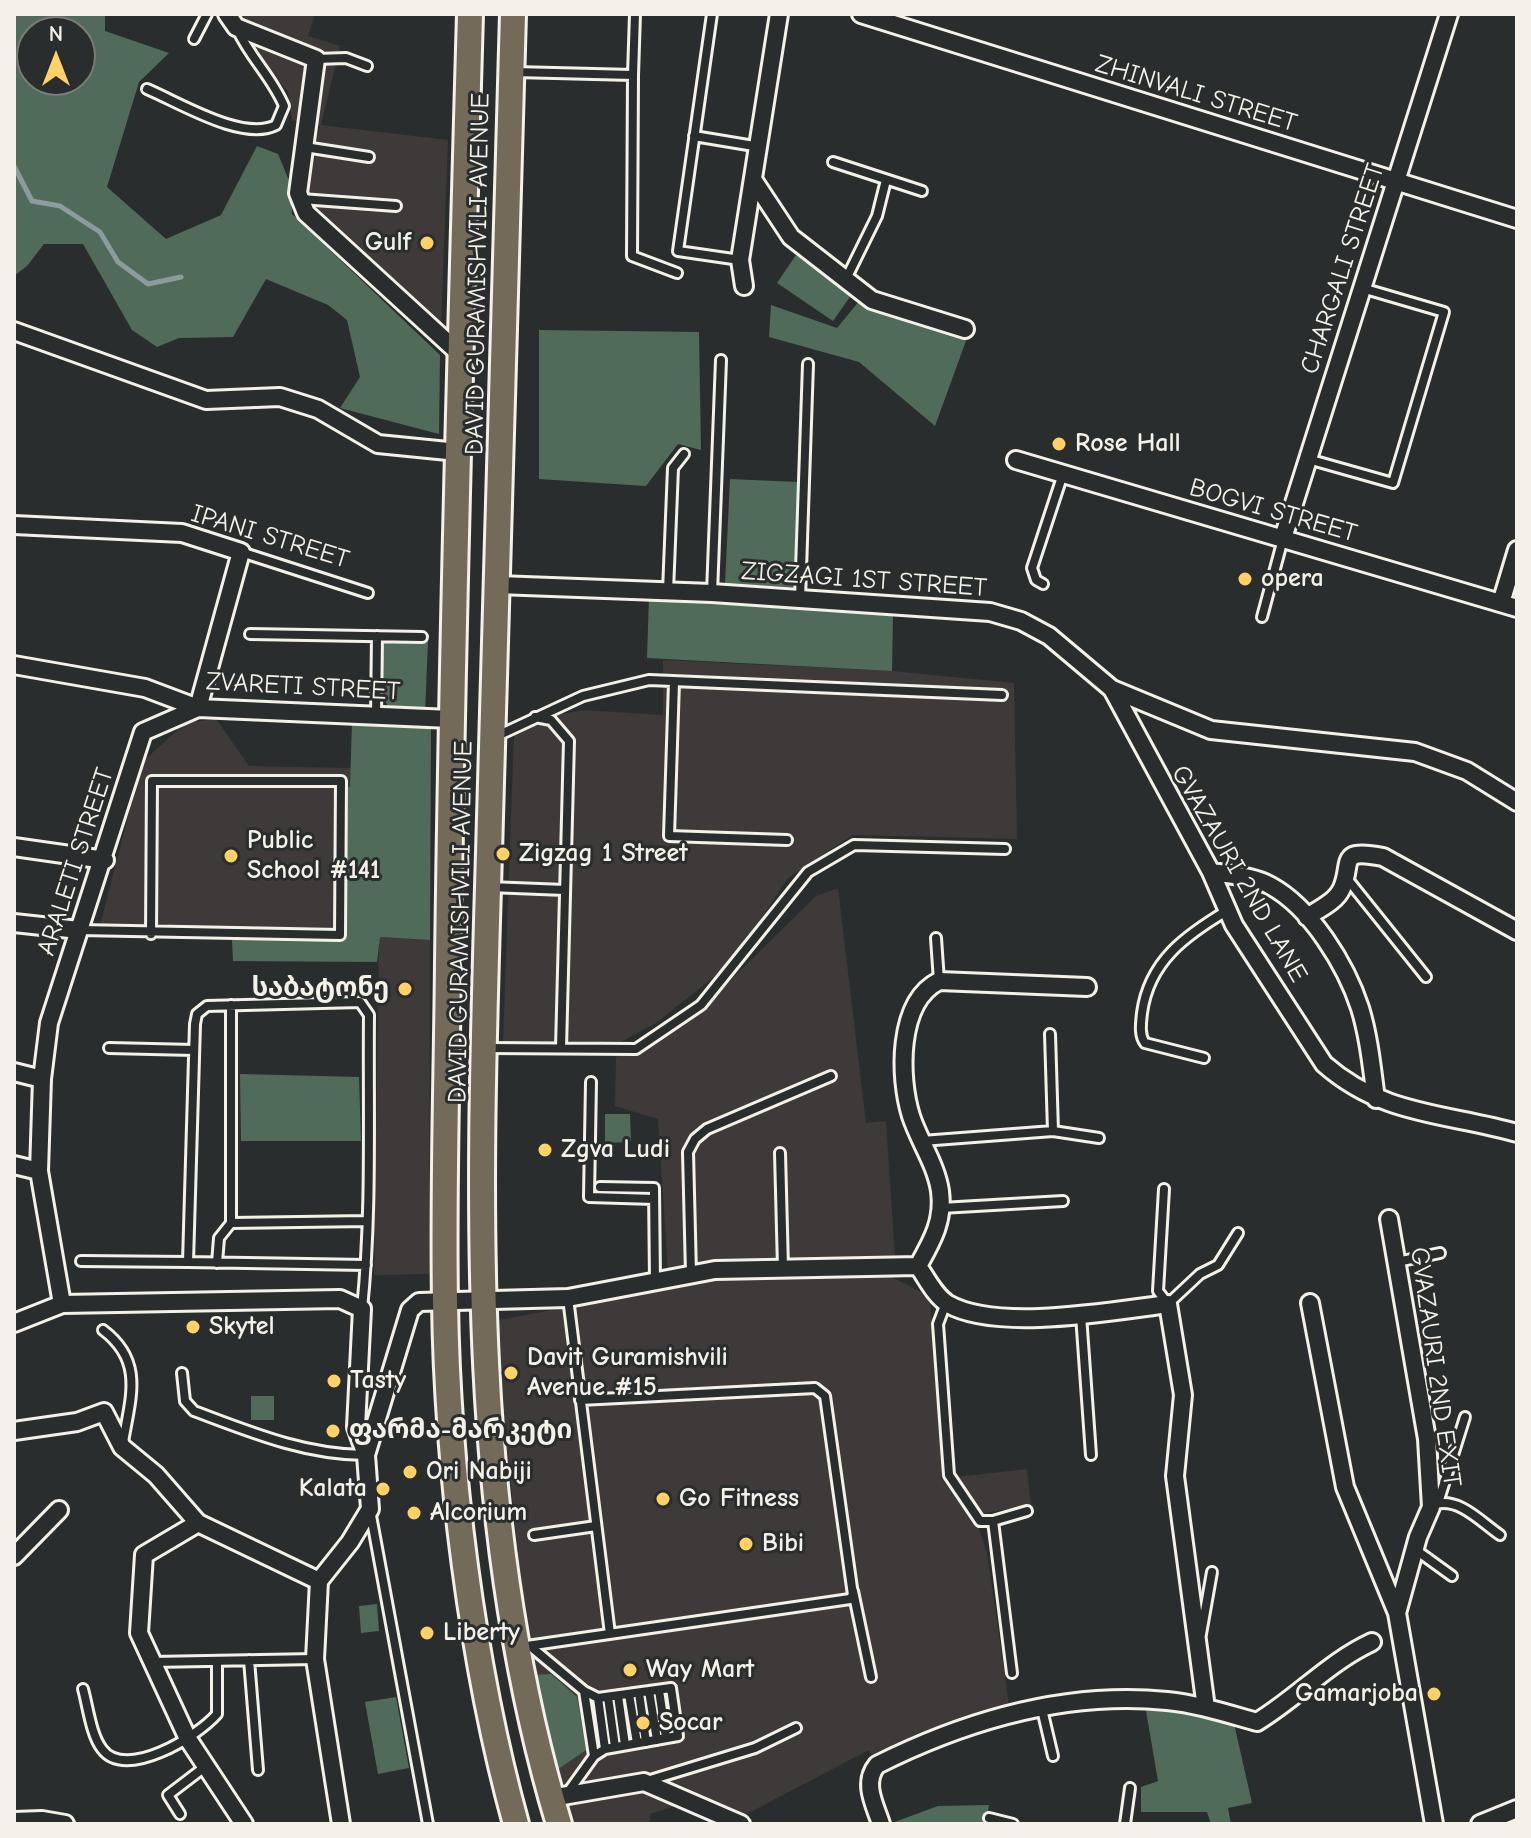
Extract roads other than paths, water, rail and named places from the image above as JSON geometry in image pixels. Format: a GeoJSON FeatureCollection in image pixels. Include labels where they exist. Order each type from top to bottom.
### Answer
{"type":"FeatureCollection","features":[{"type":"Feature","properties":{"kind":"main road","name":"DAVID GURAMISHVILI AVENUE"},"geometry":{"type":"LineString","coordinates":[[470,14],[451,719],[445,1302],[454,1462],[465,1554],[486,1686],[516,1824]]}},
{"type":"Feature","properties":{"kind":"main road","name":"DAVID GURAMISHVILI AVENUE"},"geometry":{"type":"LineString","coordinates":[[513,14],[484,1048],[484,1301],[493,1457],[524,1647],[529,1714],[558,1797],[559,1824]]}},
{"type":"Feature","properties":{"kind":"main road"},"geometry":{"type":"LineString","coordinates":[[454,584],[498,585]]}},
{"type":"Feature","properties":{"kind":"street"},"geometry":{"type":"LineString","coordinates":[[744,286],[740,260],[761,147],[779,14]]}},
{"type":"Feature","properties":{"kind":"street","name":"ZHINVALI STREET"},"geometry":{"type":"LineString","coordinates":[[861,14],[1517,219]]}},
{"type":"Feature","properties":{"kind":"street","name":"CHARGALI STREET"},"geometry":{"type":"LineString","coordinates":[[1283,538],[1449,14]]}},
{"type":"Feature","properties":{"kind":"street"},"geometry":{"type":"LineString","coordinates":[[231,20],[316,59],[298,193],[306,213],[461,355]]}},
{"type":"Feature","properties":{"kind":"street"},"geometry":{"type":"LineString","coordinates":[[754,181],[791,237],[872,300],[965,329]]}},
{"type":"Feature","properties":{"kind":"street"},"geometry":{"type":"LineString","coordinates":[[14,331],[206,400],[280,397],[318,409],[378,444],[458,452]]}},
{"type":"Feature","properties":{"kind":"street","name":"BOGVI STREET"},"geometry":{"type":"LineString","coordinates":[[1016,460],[1509,605]]}},
{"type":"Feature","properties":{"kind":"street","name":"IPANI STREET"},"geometry":{"type":"LineString","coordinates":[[14,525],[182,533],[241,552]]}},
{"type":"Feature","properties":{"kind":"street"},"geometry":{"type":"LineString","coordinates":[[1509,605],[1517,550]]}},
{"type":"Feature","properties":{"kind":"street"},"geometry":{"type":"LineString","coordinates":[[198,708],[241,552]]}},
{"type":"Feature","properties":{"kind":"street","name":"ZIGZAGI 1ST STREET"},"geometry":{"type":"LineString","coordinates":[[498,585],[712,593],[990,612],[1021,621],[1049,636],[1112,689],[1211,730],[1415,752],[1467,771],[1517,802]]}},
{"type":"Feature","properties":{"kind":"street","name":"ZVARETI STREET"},"geometry":{"type":"LineString","coordinates":[[14,665],[145,688],[198,708],[451,719]]}},
{"type":"Feature","properties":{"kind":"street","name":"GVAZAURI 2ND LANE"},"geometry":{"type":"LineString","coordinates":[[1112,689],[1144,755],[1211,872],[1228,910],[1324,1064],[1344,1082],[1376,1099],[1429,1117],[1517,1133]]}},
{"type":"Feature","properties":{"kind":"street","name":"ARALETI STREET"},"geometry":{"type":"LineString","coordinates":[[62,1304],[39,1171],[42,1079],[49,1023],[105,860],[143,732],[198,708]]}},
{"type":"Feature","properties":{"kind":"street"},"geometry":{"type":"LineString","coordinates":[[14,847],[105,860]]}},
{"type":"Feature","properties":{"kind":"street"},"geometry":{"type":"LineString","coordinates":[[1307,917],[1333,899],[1342,887],[1345,865],[1352,857],[1383,857],[1517,931]]}},
{"type":"Feature","properties":{"kind":"street"},"geometry":{"type":"LineString","coordinates":[[1211,872],[1245,876],[1270,885],[1307,917],[1341,967],[1360,1007],[1376,1099]]}},
{"type":"Feature","properties":{"kind":"street"},"geometry":{"type":"LineString","coordinates":[[14,923],[79,930]]}},
{"type":"Feature","properties":{"kind":"street"},"geometry":{"type":"LineString","coordinates":[[918,1266],[936,1234],[940,1208],[940,1189],[906,1096],[905,1048],[912,1014],[925,990],[939,981],[1087,987]]}},
{"type":"Feature","properties":{"kind":"street"},"geometry":{"type":"LineString","coordinates":[[14,1072],[42,1079]]}},
{"type":"Feature","properties":{"kind":"street"},"geometry":{"type":"LineString","coordinates":[[14,1165],[39,1171]]}},
{"type":"Feature","properties":{"kind":"street","name":"GVAZAURI 2ND EXIT"},"geometry":{"type":"LineString","coordinates":[[1389,1219],[1427,1439],[1435,1505],[1416,1550],[1397,1613]]}},
{"type":"Feature","properties":{"kind":"street"},"geometry":{"type":"LineString","coordinates":[[366,1455],[410,1310],[419,1302],[568,1298],[715,1270],[918,1266]]}},
{"type":"Feature","properties":{"kind":"street"},"geometry":{"type":"LineString","coordinates":[[918,1266],[946,1303],[976,1316],[1081,1314],[1168,1304],[1183,1395],[1175,1476],[1206,1708]]}},
{"type":"Feature","properties":{"kind":"street"},"geometry":{"type":"LineString","coordinates":[[14,1323],[62,1304],[340,1299],[362,1309],[356,1427],[366,1455],[370,1509],[350,1542],[319,1581],[315,1659],[341,1824]]}},
{"type":"Feature","properties":{"kind":"street","name":"GVAZAURI 2ND EXIT"},"geometry":{"type":"LineString","coordinates":[[1310,1303],[1345,1487],[1397,1613],[1434,1824]]}},
{"type":"Feature","properties":{"kind":"street"},"geometry":{"type":"LineString","coordinates":[[14,1431],[77,1422],[104,1412],[122,1447],[156,1475],[198,1523],[319,1581]]}},
{"type":"Feature","properties":{"kind":"street"},"geometry":{"type":"LineString","coordinates":[[14,1556],[59,1510]]}},
{"type":"Feature","properties":{"kind":"street"},"geometry":{"type":"LineString","coordinates":[[198,1523],[144,1555],[139,1633],[188,1739],[244,1824]]}},
{"type":"Feature","properties":{"kind":"street"},"geometry":{"type":"LineString","coordinates":[[881,1824],[869,1788],[871,1772],[877,1765],[963,1727],[1041,1704],[1128,1699],[1206,1708],[1257,1722],[1292,1700],[1340,1657],[1372,1642]]}},
{"type":"Feature","properties":{"kind":"street"},"geometry":{"type":"LineString","coordinates":[[558,1797],[644,1782],[741,1824]]}},
{"type":"Feature","properties":{"kind":"street"},"geometry":{"type":"LineString","coordinates":[[1480,1824],[1517,1809]]}},
{"type":"Feature","properties":{"kind":"street"},"geometry":{"type":"LineString","coordinates":[[14,1821],[42,1820],[65,1824]]}},
{"type":"Feature","properties":{"kind":"lane"},"geometry":{"type":"LineString","coordinates":[[194,39],[207,14]]}},
{"type":"Feature","properties":{"kind":"lane"},"geometry":{"type":"LineString","coordinates":[[635,14],[632,256],[677,273]]}},
{"type":"Feature","properties":{"kind":"lane"},"geometry":{"type":"LineString","coordinates":[[712,14],[678,251],[740,260]]}},
{"type":"Feature","properties":{"kind":"lane"},"geometry":{"type":"LineString","coordinates":[[147,89],[235,127],[263,132],[276,125],[284,106],[275,84],[251,58],[231,20]]}},
{"type":"Feature","properties":{"kind":"lane"},"geometry":{"type":"LineString","coordinates":[[316,59],[346,58],[367,66]]}},
{"type":"Feature","properties":{"kind":"lane"},"geometry":{"type":"LineString","coordinates":[[510,72],[633,75]]}},
{"type":"Feature","properties":{"kind":"lane"},"geometry":{"type":"LineString","coordinates":[[694,136],[761,147]]}},
{"type":"Feature","properties":{"kind":"lane"},"geometry":{"type":"LineString","coordinates":[[304,147],[369,157]]}},
{"type":"Feature","properties":{"kind":"lane"},"geometry":{"type":"LineString","coordinates":[[833,162],[922,191]]}},
{"type":"Feature","properties":{"kind":"lane"},"geometry":{"type":"LineString","coordinates":[[845,279],[877,216],[886,180]]}},
{"type":"Feature","properties":{"kind":"lane"},"geometry":{"type":"LineString","coordinates":[[300,198],[396,206]]}},
{"type":"Feature","properties":{"kind":"lane"},"geometry":{"type":"LineString","coordinates":[[1308,459],[1393,483],[1444,312],[1362,288]]}},
{"type":"Feature","properties":{"kind":"lane"},"geometry":{"type":"LineString","coordinates":[[712,593],[721,360]]}},
{"type":"Feature","properties":{"kind":"lane"},"geometry":{"type":"LineString","coordinates":[[800,599],[808,364]]}},
{"type":"Feature","properties":{"kind":"lane"},"geometry":{"type":"LineString","coordinates":[[668,592],[673,468],[684,454]]}},
{"type":"Feature","properties":{"kind":"lane"},"geometry":{"type":"LineString","coordinates":[[1043,584],[1036,580],[1032,568],[1063,474]]}},
{"type":"Feature","properties":{"kind":"lane"},"geometry":{"type":"LineString","coordinates":[[1262,617],[1283,538]]}},
{"type":"Feature","properties":{"kind":"lane","name":"IPANI STREET"},"geometry":{"type":"LineString","coordinates":[[241,552],[368,593]]}},
{"type":"Feature","properties":{"kind":"lane"},"geometry":{"type":"LineString","coordinates":[[250,634],[422,637]]}},
{"type":"Feature","properties":{"kind":"lane"},"geometry":{"type":"LineString","coordinates":[[376,716],[377,636]]}},
{"type":"Feature","properties":{"kind":"lane"},"geometry":{"type":"LineString","coordinates":[[492,738],[583,696],[649,680],[1002,695]]}},
{"type":"Feature","properties":{"kind":"lane"},"geometry":{"type":"LineString","coordinates":[[674,682],[669,836],[787,840]]}},
{"type":"Feature","properties":{"kind":"lane"},"geometry":{"type":"LineString","coordinates":[[534,717],[551,720],[569,741],[561,1048]]}},
{"type":"Feature","properties":{"kind":"lane"},"geometry":{"type":"LineString","coordinates":[[79,930],[151,934],[340,935],[341,781],[152,781],[151,934]]}},
{"type":"Feature","properties":{"kind":"lane"},"geometry":{"type":"LineString","coordinates":[[484,1048],[636,1049],[701,1005],[808,872],[854,845],[1005,849]]}},
{"type":"Feature","properties":{"kind":"lane"},"geometry":{"type":"LineString","coordinates":[[1344,876],[1426,977]]}},
{"type":"Feature","properties":{"kind":"lane"},"geometry":{"type":"LineString","coordinates":[[488,887],[565,890]]}},
{"type":"Feature","properties":{"kind":"lane"},"geometry":{"type":"LineString","coordinates":[[1204,1058],[1145,1043],[1141,1017],[1147,985],[1185,936],[1228,910]]}},
{"type":"Feature","properties":{"kind":"lane"},"geometry":{"type":"LineString","coordinates":[[936,938],[939,981]]}},
{"type":"Feature","properties":{"kind":"lane"},"geometry":{"type":"LineString","coordinates":[[188,1262],[197,1014],[207,1006],[360,1002],[369,1015],[366,1265],[362,1309]]}},
{"type":"Feature","properties":{"kind":"lane"},"geometry":{"type":"LineString","coordinates":[[217,1263],[219,1238],[231,1223],[231,1005]]}},
{"type":"Feature","properties":{"kind":"lane"},"geometry":{"type":"LineString","coordinates":[[1050,1034],[1053,1131]]}},
{"type":"Feature","properties":{"kind":"lane"},"geometry":{"type":"LineString","coordinates":[[109,1048],[194,1050]]}},
{"type":"Feature","properties":{"kind":"lane"},"geometry":{"type":"LineString","coordinates":[[691,1275],[688,1152],[695,1139],[707,1129],[831,1076]]}},
{"type":"Feature","properties":{"kind":"lane"},"geometry":{"type":"LineString","coordinates":[[591,1082],[589,1197],[654,1199]]}},
{"type":"Feature","properties":{"kind":"lane"},"geometry":{"type":"LineString","coordinates":[[922,1141],[1053,1131],[1099,1138]]}},
{"type":"Feature","properties":{"kind":"lane"},"geometry":{"type":"LineString","coordinates":[[780,1153],[783,1269]]}},
{"type":"Feature","properties":{"kind":"lane"},"geometry":{"type":"LineString","coordinates":[[600,1187],[654,1188],[655,1282]]}},
{"type":"Feature","properties":{"kind":"lane"},"geometry":{"type":"LineString","coordinates":[[1164,1189],[1158,1291],[1168,1304],[1200,1274],[1218,1265],[1238,1233]]}},
{"type":"Feature","properties":{"kind":"lane"},"geometry":{"type":"LineString","coordinates":[[940,1208],[1063,1201]]}},
{"type":"Feature","properties":{"kind":"lane"},"geometry":{"type":"LineString","coordinates":[[231,1223],[367,1221]]}},
{"type":"Feature","properties":{"kind":"lane"},"geometry":{"type":"LineString","coordinates":[[1397,1262],[1440,1253]]}},
{"type":"Feature","properties":{"kind":"lane"},"geometry":{"type":"LineString","coordinates":[[81,1261],[366,1265]]}},
{"type":"Feature","properties":{"kind":"lane"},"geometry":{"type":"LineString","coordinates":[[568,1298],[610,1634]]}},
{"type":"Feature","properties":{"kind":"lane"},"geometry":{"type":"LineString","coordinates":[[946,1303],[938,1324],[949,1475],[980,1521],[993,1521],[1027,1511]]}},
{"type":"Feature","properties":{"kind":"lane"},"geometry":{"type":"LineString","coordinates":[[1081,1314],[1091,1455]]}},
{"type":"Feature","properties":{"kind":"lane"},"geometry":{"type":"LineString","coordinates":[[103,1330],[120,1343],[131,1362],[130,1402],[122,1447]]}},
{"type":"Feature","properties":{"kind":"lane"},"geometry":{"type":"LineString","coordinates":[[182,1373],[185,1401],[194,1411],[280,1443],[336,1455],[366,1455]]}},
{"type":"Feature","properties":{"kind":"lane"},"geometry":{"type":"LineString","coordinates":[[580,1400],[815,1388],[825,1396],[853,1589],[871,1677]]}},
{"type":"Feature","properties":{"kind":"lane"},"geometry":{"type":"LineString","coordinates":[[1435,1505],[1444,1495],[1465,1417]]}},
{"type":"Feature","properties":{"kind":"lane"},"geometry":{"type":"LineString","coordinates":[[1435,1505],[1459,1505],[1500,1535]]}},
{"type":"Feature","properties":{"kind":"lane"},"geometry":{"type":"LineString","coordinates":[[370,1509],[428,1824]]}},
{"type":"Feature","properties":{"kind":"lane"},"geometry":{"type":"LineString","coordinates":[[993,1521],[1012,1673]]}},
{"type":"Feature","properties":{"kind":"lane"},"geometry":{"type":"LineString","coordinates":[[534,1535],[596,1526]]}},
{"type":"Feature","properties":{"kind":"lane"},"geometry":{"type":"LineString","coordinates":[[1416,1550],[1452,1576]]}},
{"type":"Feature","properties":{"kind":"lane"},"geometry":{"type":"LineString","coordinates":[[1198,1651],[1212,1572]]}},
{"type":"Feature","properties":{"kind":"lane"},"geometry":{"type":"LineString","coordinates":[[524,1647],[850,1599],[853,1589]]}},
{"type":"Feature","properties":{"kind":"lane"},"geometry":{"type":"LineString","coordinates":[[706,1608],[708,1620]]}},
{"type":"Feature","properties":{"kind":"lane"},"geometry":{"type":"LineString","coordinates":[[524,1647],[584,1691],[603,1697],[671,1688],[678,1736],[605,1749],[594,1756],[558,1797]]}},
{"type":"Feature","properties":{"kind":"lane"},"geometry":{"type":"LineString","coordinates":[[152,1662],[315,1659]]}},
{"type":"Feature","properties":{"kind":"lane"},"geometry":{"type":"LineString","coordinates":[[249,1660],[258,1770]]}},
{"type":"Feature","properties":{"kind":"lane"},"geometry":{"type":"LineString","coordinates":[[83,1689],[100,1747],[110,1758],[132,1762],[188,1739],[217,1714],[217,1662]]}},
{"type":"Feature","properties":{"kind":"lane"},"geometry":{"type":"LineString","coordinates":[[584,1691],[594,1756]]}},
{"type":"Feature","properties":{"kind":"lane"},"geometry":{"type":"LineString","coordinates":[[654,1691],[662,1739]]}},
{"type":"Feature","properties":{"kind":"lane"},"geometry":{"type":"LineString","coordinates":[[634,1694],[642,1742]]}},
{"type":"Feature","properties":{"kind":"lane"},"geometry":{"type":"LineString","coordinates":[[618,1696],[620,1746]]}},
{"type":"Feature","properties":{"kind":"lane"},"geometry":{"type":"LineString","coordinates":[[603,1697],[620,1746]]}},
{"type":"Feature","properties":{"kind":"lane"},"geometry":{"type":"LineString","coordinates":[[603,1697],[605,1749]]}},
{"type":"Feature","properties":{"kind":"lane"},"geometry":{"type":"LineString","coordinates":[[1041,1704],[1053,1756]]}},
{"type":"Feature","properties":{"kind":"lane"},"geometry":{"type":"LineString","coordinates":[[644,1782],[755,1748],[796,1728]]}},
{"type":"Feature","properties":{"kind":"lane"},"geometry":{"type":"LineString","coordinates":[[180,1814],[168,1795],[206,1766]]}},
{"type":"Feature","properties":{"kind":"lane"},"geometry":{"type":"LineString","coordinates":[[1125,1824],[1130,1788]]}},
{"type":"Feature","properties":{"kind":"lane"},"geometry":{"type":"LineString","coordinates":[[989,1818],[1013,1824]]}},
{"type":"Feature","properties":{"kind":"waterway"},"geometry":{"type":"LineString","coordinates":[[14,166],[32,201],[60,206],[100,232],[118,262],[148,284],[181,277]]}},
{"type":"Feature","properties":{"kind":"place","name":"Gulf"},"geometry":{"type":"Point","coordinates":[427,243]}},
{"type":"Feature","properties":{"kind":"place","name":"Rose Hall"},"geometry":{"type":"Point","coordinates":[1059,444]}},
{"type":"Feature","properties":{"kind":"place","name":"opera"},"geometry":{"type":"Point","coordinates":[1245,579]}},
{"type":"Feature","properties":{"kind":"place","name":"Zigzag 1 Street"},"geometry":{"type":"Point","coordinates":[503,854]}},
{"type":"Feature","properties":{"kind":"place","name":"Public School #141"},"geometry":{"type":"Point","coordinates":[231,856]}},
{"type":"Feature","properties":{"kind":"place","name":"საბატონე"},"geometry":{"type":"Point","coordinates":[405,989]}},
{"type":"Feature","properties":{"kind":"place","name":"Zgva Ludi"},"geometry":{"type":"Point","coordinates":[545,1150]}},
{"type":"Feature","properties":{"kind":"place","name":"Skytel"},"geometry":{"type":"Point","coordinates":[193,1327]}},
{"type":"Feature","properties":{"kind":"place","name":"Davit Guramishvili Avenue #15"},"geometry":{"type":"Point","coordinates":[511,1373]}},
{"type":"Feature","properties":{"kind":"place","name":"Tasty"},"geometry":{"type":"Point","coordinates":[334,1381]}},
{"type":"Feature","properties":{"kind":"place","name":"ფარმა-მარკეტი"},"geometry":{"type":"Point","coordinates":[333,1431]}},
{"type":"Feature","properties":{"kind":"place","name":"Ori Nabiji"},"geometry":{"type":"Point","coordinates":[410,1472]}},
{"type":"Feature","properties":{"kind":"place","name":"Kalata"},"geometry":{"type":"Point","coordinates":[383,1489]}},
{"type":"Feature","properties":{"kind":"place","name":"Go Fitness"},"geometry":{"type":"Point","coordinates":[663,1499]}},
{"type":"Feature","properties":{"kind":"place","name":"Alcorium"},"geometry":{"type":"Point","coordinates":[414,1513]}},
{"type":"Feature","properties":{"kind":"place","name":"Bibi"},"geometry":{"type":"Point","coordinates":[746,1544]}},
{"type":"Feature","properties":{"kind":"place","name":"Liberty"},"geometry":{"type":"Point","coordinates":[427,1633]}},
{"type":"Feature","properties":{"kind":"place","name":"Way Mart"},"geometry":{"type":"Point","coordinates":[630,1670]}},
{"type":"Feature","properties":{"kind":"place","name":"Gamarjoba"},"geometry":{"type":"Point","coordinates":[1434,1694]}},
{"type":"Feature","properties":{"kind":"place","name":"Socar"},"geometry":{"type":"Point","coordinates":[643,1723]}}]}
